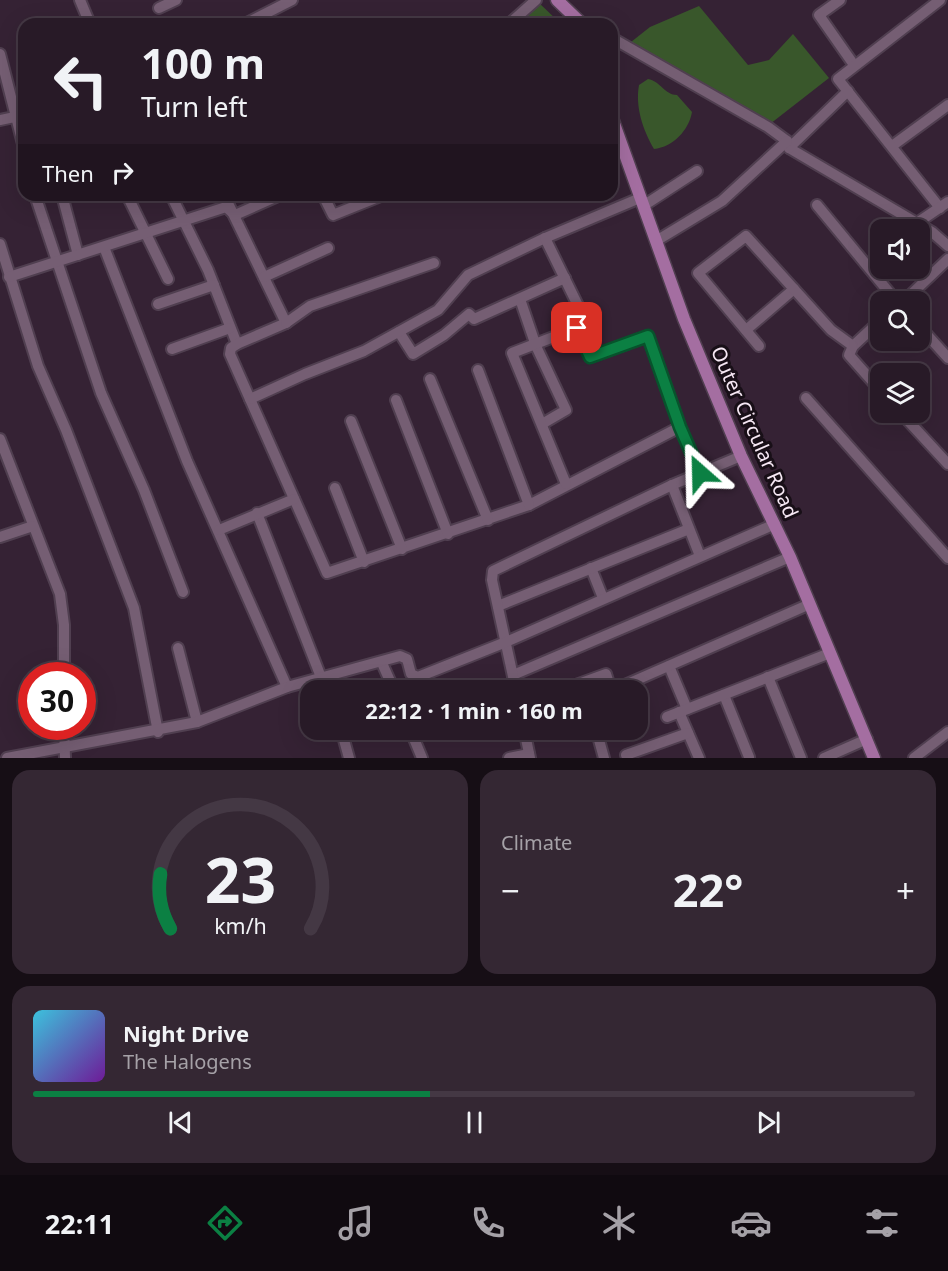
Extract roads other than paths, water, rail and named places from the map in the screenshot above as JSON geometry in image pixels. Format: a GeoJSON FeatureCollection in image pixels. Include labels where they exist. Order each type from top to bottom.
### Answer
{"type":"FeatureCollection","features":[{"type":"Feature","properties":{"kind":"main road"},"geometry":{"type":"LineString","coordinates":[[557,0],[576,18]]}},
{"type":"Feature","properties":{"kind":"main road","name":"Outer Circular Road"},"geometry":{"type":"LineString","coordinates":[[618,135],[684,319],[741,456],[790,557],[874,758]]}},
{"type":"Feature","properties":{"kind":"street"},"geometry":{"type":"LineString","coordinates":[[80,0],[88,18]]}},
{"type":"Feature","properties":{"kind":"street"},"geometry":{"type":"LineString","coordinates":[[159,8],[176,0]]}},
{"type":"Feature","properties":{"kind":"street"},"geometry":{"type":"LineString","coordinates":[[257,18],[292,0]]}},
{"type":"Feature","properties":{"kind":"street"},"geometry":{"type":"LineString","coordinates":[[516,18],[536,0]]}},
{"type":"Feature","properties":{"kind":"street"},"geometry":{"type":"LineString","coordinates":[[840,0],[819,15],[854,65]]}},
{"type":"Feature","properties":{"kind":"street"},"geometry":{"type":"LineString","coordinates":[[923,219],[944,205],[892,146],[838,79],[940,0]]}},
{"type":"Feature","properties":{"kind":"street"},"geometry":{"type":"LineString","coordinates":[[618,42],[910,219]]}},
{"type":"Feature","properties":{"kind":"street"},"geometry":{"type":"LineString","coordinates":[[0,54],[18,109]]}},
{"type":"Feature","properties":{"kind":"street"},"geometry":{"type":"LineString","coordinates":[[656,241],[722,201],[848,91]]}},
{"type":"Feature","properties":{"kind":"street"},"geometry":{"type":"LineString","coordinates":[[892,146],[948,105]]}},
{"type":"Feature","properties":{"kind":"street"},"geometry":{"type":"LineString","coordinates":[[0,120],[18,116]]}},
{"type":"Feature","properties":{"kind":"street"},"geometry":{"type":"LineString","coordinates":[[250,399],[305,374],[354,356],[438,310],[468,275],[545,238],[642,202],[697,171]]}},
{"type":"Feature","properties":{"kind":"street"},"geometry":{"type":"LineString","coordinates":[[37,201],[101,393],[144,490],[183,592]]}},
{"type":"Feature","properties":{"kind":"street"},"geometry":{"type":"LineString","coordinates":[[64,201],[78,255]]}},
{"type":"Feature","properties":{"kind":"street"},"geometry":{"type":"LineString","coordinates":[[130,201],[168,279]]}},
{"type":"Feature","properties":{"kind":"street"},"geometry":{"type":"LineString","coordinates":[[174,201],[214,285],[237,344]]}},
{"type":"Feature","properties":{"kind":"street"},"geometry":{"type":"LineString","coordinates":[[227,201],[286,323]]}},
{"type":"Feature","properties":{"kind":"street"},"geometry":{"type":"LineString","coordinates":[[235,215],[266,201]]}},
{"type":"Feature","properties":{"kind":"street"},"geometry":{"type":"LineString","coordinates":[[325,201],[333,215],[369,201]]}},
{"type":"Feature","properties":{"kind":"street"},"geometry":{"type":"LineString","coordinates":[[817,205],[888,291]]}},
{"type":"Feature","properties":{"kind":"street"},"geometry":{"type":"LineString","coordinates":[[9,277],[226,207],[235,215]]}},
{"type":"Feature","properties":{"kind":"street"},"geometry":{"type":"LineString","coordinates":[[930,233],[948,246]]}},
{"type":"Feature","properties":{"kind":"street"},"geometry":{"type":"LineString","coordinates":[[759,346],[698,273],[746,236],[831,330],[853,346]]}},
{"type":"Feature","properties":{"kind":"street"},"geometry":{"type":"LineString","coordinates":[[545,238],[587,324],[512,353],[566,484]]}},
{"type":"Feature","properties":{"kind":"street"},"geometry":{"type":"LineString","coordinates":[[0,244],[38,366],[66,430],[134,608],[158,732]]}},
{"type":"Feature","properties":{"kind":"street"},"geometry":{"type":"LineString","coordinates":[[104,247],[155,383],[287,687]]}},
{"type":"Feature","properties":{"kind":"street"},"geometry":{"type":"LineString","coordinates":[[264,277],[328,248]]}},
{"type":"Feature","properties":{"kind":"street"},"geometry":{"type":"LineString","coordinates":[[915,291],[948,260]]}},
{"type":"Feature","properties":{"kind":"street"},"geometry":{"type":"LineString","coordinates":[[434,263],[310,306],[286,323],[231,348],[230,354],[327,573],[529,505],[680,427]]}},
{"type":"Feature","properties":{"kind":"street"},"geometry":{"type":"LineString","coordinates":[[399,332],[413,354],[444,335],[470,314],[474,319],[565,278]]}},
{"type":"Feature","properties":{"kind":"street"},"geometry":{"type":"LineString","coordinates":[[158,304],[214,285]]}},
{"type":"Feature","properties":{"kind":"street"},"geometry":{"type":"LineString","coordinates":[[746,330],[794,290]]}},
{"type":"Feature","properties":{"kind":"street"},"geometry":{"type":"LineString","coordinates":[[520,298],[536,344],[566,410],[542,424]]}},
{"type":"Feature","properties":{"kind":"street"},"geometry":{"type":"LineString","coordinates":[[172,349],[230,328]]}},
{"type":"Feature","properties":{"kind":"street"},"geometry":{"type":"LineString","coordinates":[[577,328],[590,357],[648,336],[680,427],[700,473]]}},
{"type":"Feature","properties":{"kind":"street"},"geometry":{"type":"LineString","coordinates":[[870,330],[853,346],[849,355],[870,379]]}},
{"type":"Feature","properties":{"kind":"street"},"geometry":{"type":"LineString","coordinates":[[930,338],[948,358]]}},
{"type":"Feature","properties":{"kind":"street"},"geometry":{"type":"LineString","coordinates":[[478,370],[529,505]]}},
{"type":"Feature","properties":{"kind":"street"},"geometry":{"type":"LineString","coordinates":[[430,379],[488,520]]}},
{"type":"Feature","properties":{"kind":"street"},"geometry":{"type":"LineString","coordinates":[[806,398],[948,558]]}},
{"type":"Feature","properties":{"kind":"street"},"geometry":{"type":"LineString","coordinates":[[396,400],[448,534]]}},
{"type":"Feature","properties":{"kind":"street"},"geometry":{"type":"LineString","coordinates":[[351,421],[402,549]]}},
{"type":"Feature","properties":{"kind":"street"},"geometry":{"type":"LineString","coordinates":[[910,423],[948,464]]}},
{"type":"Feature","properties":{"kind":"street"},"geometry":{"type":"LineString","coordinates":[[0,439],[60,594],[64,625],[64,662]]}},
{"type":"Feature","properties":{"kind":"street"},"geometry":{"type":"LineString","coordinates":[[514,680],[492,580],[493,572],[500,566],[621,512],[672,485],[741,456]]}},
{"type":"Feature","properties":{"kind":"street"},"geometry":{"type":"LineString","coordinates":[[672,485],[700,556]]}},
{"type":"Feature","properties":{"kind":"street"},"geometry":{"type":"LineString","coordinates":[[336,488],[364,562]]}},
{"type":"Feature","properties":{"kind":"street"},"geometry":{"type":"LineString","coordinates":[[219,530],[256,513],[294,500]]}},
{"type":"Feature","properties":{"kind":"street"},"geometry":{"type":"LineString","coordinates":[[256,513],[321,678]]}},
{"type":"Feature","properties":{"kind":"street"},"geometry":{"type":"LineString","coordinates":[[8,758],[64,753],[198,722],[287,687],[403,657],[411,674],[418,677],[506,642],[775,524]]}},
{"type":"Feature","properties":{"kind":"street"},"geometry":{"type":"LineString","coordinates":[[0,537],[33,526]]}},
{"type":"Feature","properties":{"kind":"street"},"geometry":{"type":"LineString","coordinates":[[498,606],[689,529]]}},
{"type":"Feature","properties":{"kind":"street"},"geometry":{"type":"LineString","coordinates":[[939,548],[948,539]]}},
{"type":"Feature","properties":{"kind":"street"},"geometry":{"type":"LineString","coordinates":[[513,675],[790,557]]}},
{"type":"Feature","properties":{"kind":"street"},"geometry":{"type":"LineString","coordinates":[[591,568],[603,598]]}},
{"type":"Feature","properties":{"kind":"street"},"geometry":{"type":"LineString","coordinates":[[637,680],[810,604]]}},
{"type":"Feature","properties":{"kind":"street"},"geometry":{"type":"LineString","coordinates":[[178,648],[198,722]]}},
{"type":"Feature","properties":{"kind":"street"},"geometry":{"type":"LineString","coordinates":[[667,717],[830,653]]}},
{"type":"Feature","properties":{"kind":"street"},"geometry":{"type":"LineString","coordinates":[[382,663],[390,680]]}},
{"type":"Feature","properties":{"kind":"street"},"geometry":{"type":"LineString","coordinates":[[669,666],[688,733],[699,758]]}},
{"type":"Feature","properties":{"kind":"street"},"geometry":{"type":"LineString","coordinates":[[590,680],[606,674],[608,680]]}},
{"type":"Feature","properties":{"kind":"street"},"geometry":{"type":"LineString","coordinates":[[768,677],[801,758]]}},
{"type":"Feature","properties":{"kind":"street"},"geometry":{"type":"LineString","coordinates":[[724,695],[749,757]]}},
{"type":"Feature","properties":{"kind":"street"},"geometry":{"type":"LineString","coordinates":[[914,758],[948,732]]}},
{"type":"Feature","properties":{"kind":"street"},"geometry":{"type":"LineString","coordinates":[[626,755],[688,733]]}},
{"type":"Feature","properties":{"kind":"street"},"geometry":{"type":"LineString","coordinates":[[824,758],[867,739]]}},
{"type":"Feature","properties":{"kind":"street"},"geometry":{"type":"LineString","coordinates":[[344,740],[349,758]]}},
{"type":"Feature","properties":{"kind":"street"},"geometry":{"type":"LineString","coordinates":[[415,740],[422,758]]}},
{"type":"Feature","properties":{"kind":"street"},"geometry":{"type":"LineString","coordinates":[[509,758],[530,756],[526,740]]}},
{"type":"Feature","properties":{"kind":"street"},"geometry":{"type":"LineString","coordinates":[[599,740],[604,758]]}}]}
